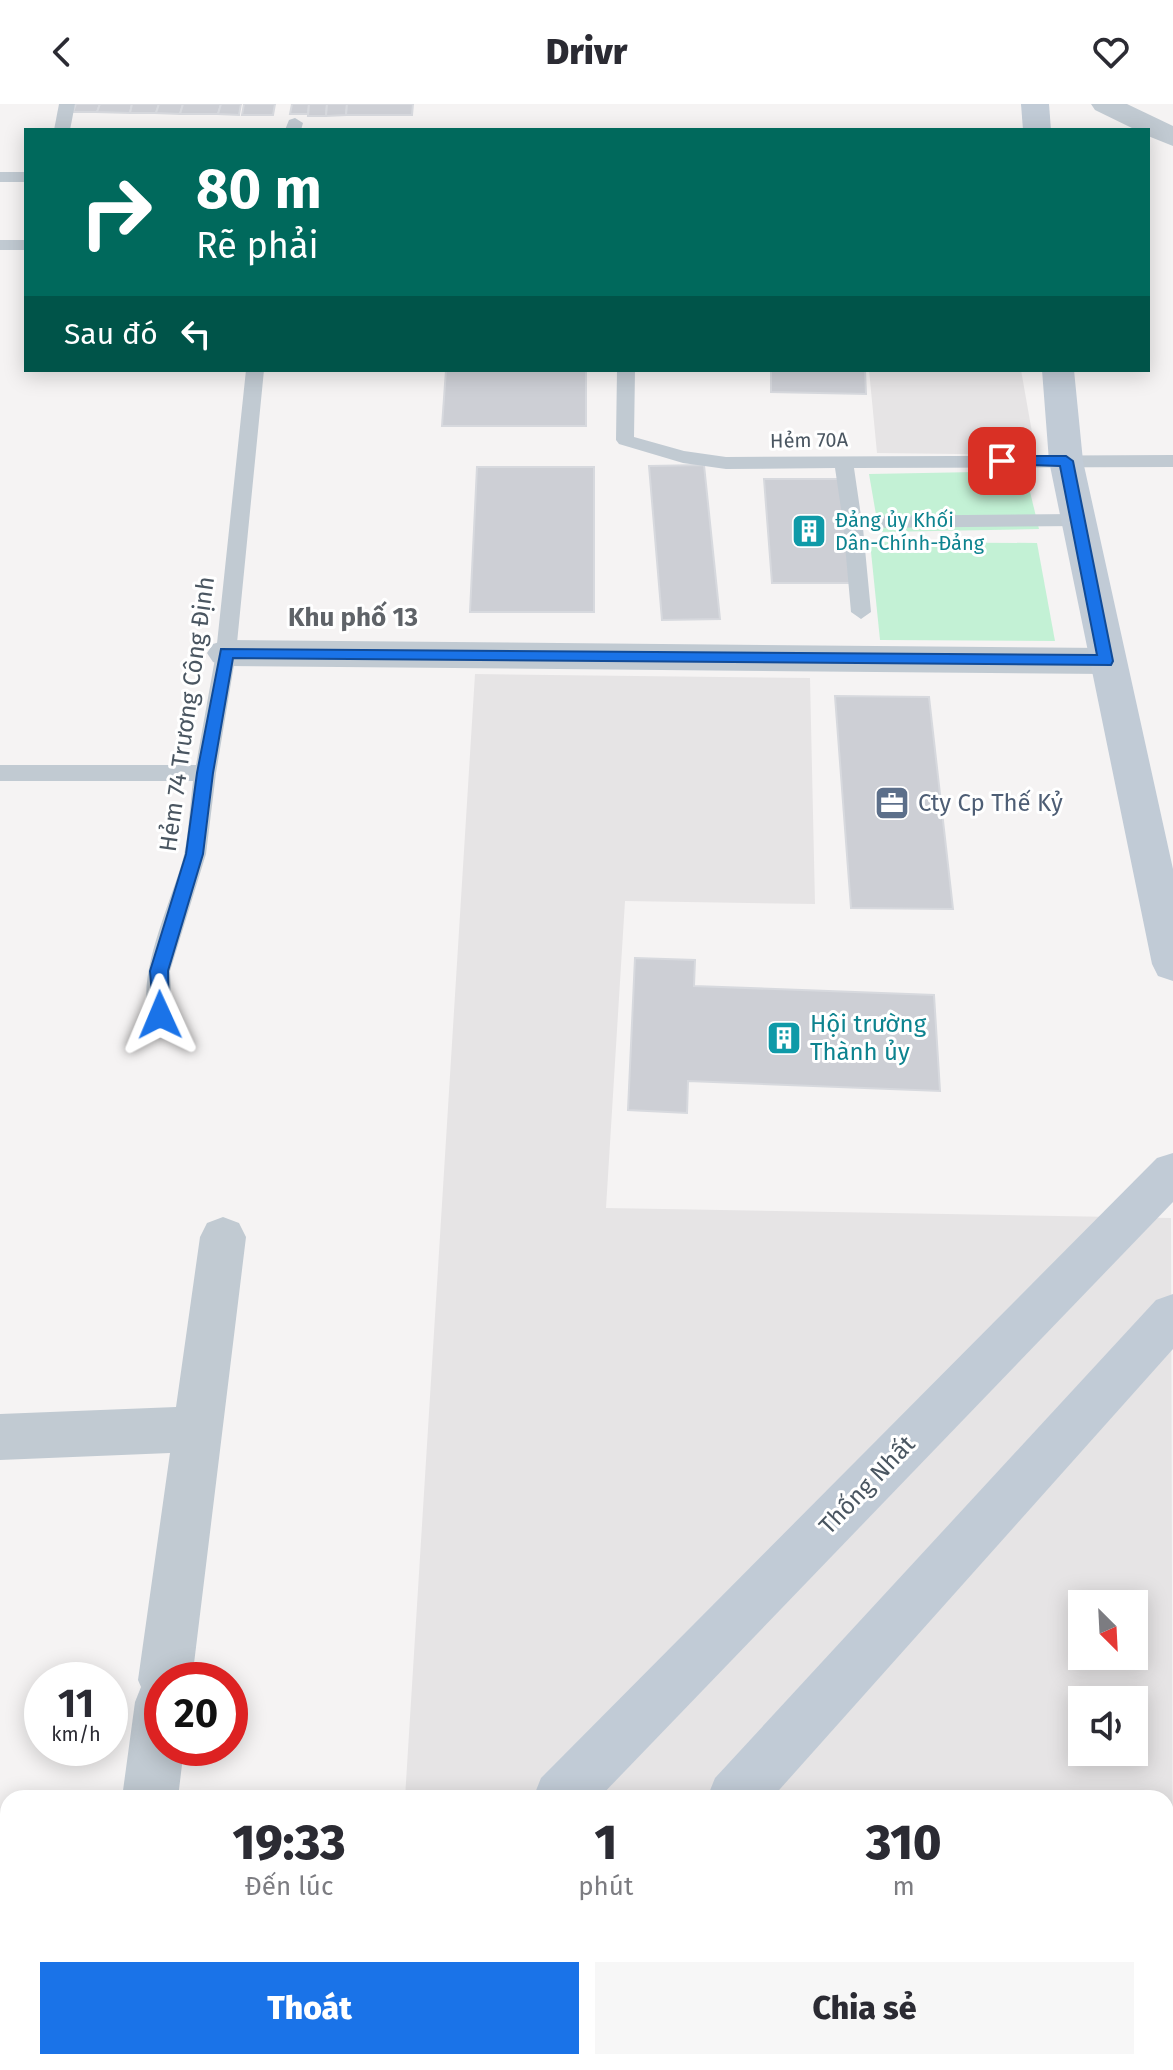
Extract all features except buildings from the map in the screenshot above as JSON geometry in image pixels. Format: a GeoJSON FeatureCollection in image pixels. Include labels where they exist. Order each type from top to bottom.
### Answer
{"type":"FeatureCollection","features":[{"type":"Feature","properties":{"kind":"main road"},"geometry":{"type":"LineString","coordinates":[[1035,104],[1037,128]]}},
{"type":"Feature","properties":{"kind":"main road"},"geometry":{"type":"LineString","coordinates":[[1058,372],[1066,461],[1105,661],[1173,964]]}},
{"type":"Feature","properties":{"kind":"main road","name":"Thống Nhất"},"geometry":{"type":"LineString","coordinates":[[569,1790],[1173,1172]]}},
{"type":"Feature","properties":{"kind":"main road"},"geometry":{"type":"LineString","coordinates":[[742,1790],[1173,1315]]}},
{"type":"Feature","properties":{"kind":"street"},"geometry":{"type":"LineString","coordinates":[[1105,104],[1173,137]]}},
{"type":"Feature","properties":{"kind":"street"},"geometry":{"type":"LineString","coordinates":[[226,653],[1105,661]]}},
{"type":"Feature","properties":{"kind":"street"},"geometry":{"type":"LineString","coordinates":[[167,1662],[223,1237]]}},
{"type":"Feature","properties":{"kind":"street"},"geometry":{"type":"LineString","coordinates":[[0,1437],[198,1429]]}},
{"type":"Feature","properties":{"kind":"street"},"geometry":{"type":"LineString","coordinates":[[151,1790],[154,1766]]}},
{"type":"Feature","properties":{"kind":"lane"},"geometry":{"type":"LineString","coordinates":[[62,128],[67,104]]}},
{"type":"Feature","properties":{"kind":"lane"},"geometry":{"type":"LineString","coordinates":[[0,177],[24,177]]}},
{"type":"Feature","properties":{"kind":"lane"},"geometry":{"type":"LineString","coordinates":[[0,245],[24,245]]}},
{"type":"Feature","properties":{"kind":"lane","name":"Hẻm 74 Trương Công Định"},"geometry":{"type":"LineString","coordinates":[[160,1015],[159,971],[195,854],[205,773],[226,653],[255,372]]}},
{"type":"Feature","properties":{"kind":"lane","name":"Hẻm 70A"},"geometry":{"type":"LineString","coordinates":[[626,372],[625,440],[683,457],[726,463],[1173,461]]}},
{"type":"Feature","properties":{"kind":"lane"},"geometry":{"type":"LineString","coordinates":[[843,461],[853,522],[861,612]]}},
{"type":"Feature","properties":{"kind":"lane"},"geometry":{"type":"LineString","coordinates":[[853,522],[1078,520]]}},
{"type":"Feature","properties":{"kind":"lane"},"geometry":{"type":"LineString","coordinates":[[0,773],[205,773]]}},
{"type":"Feature","properties":{"kind":"shaded area"},"geometry":{"type":"Polygon","coordinates":[[[869,372],[1021,372],[1036,455],[877,453],[869,372]]]}},
{"type":"Feature","properties":{"kind":"shaded area"},"geometry":{"type":"Polygon","coordinates":[[[475,674],[810,678],[815,904],[625,901],[606,1208],[1171,1218],[1173,1790],[405,1790],[475,674]]]}},
{"type":"Feature","properties":{"kind":"green space"},"geometry":{"type":"Polygon","coordinates":[[[1025,471],[1039,529],[879,532],[869,474],[1025,471]]]}},
{"type":"Feature","properties":{"kind":"green space"},"geometry":{"type":"Polygon","coordinates":[[[870,542],[1037,543],[1055,641],[880,640],[870,542]]]}},
{"type":"Feature","properties":{"kind":"place","name":"Đảng ủy Khối Dân-Chính-Đảng"},"geometry":{"type":"Point","coordinates":[809,531]}},
{"type":"Feature","properties":{"kind":"place","name":"Cty Cp Thế Kỷ"},"geometry":{"type":"Point","coordinates":[892,803]}},
{"type":"Feature","properties":{"kind":"place","name":"Hội trường Thành ủy"},"geometry":{"type":"Point","coordinates":[784,1038]}},
{"type":"Feature","properties":{"kind":"district","name":"Khu phố 13"},"geometry":{"type":"Point","coordinates":[353,617]}},
{"type":"Feature","properties":{"kind":"route"},"geometry":{"type":"LineString","coordinates":[[160,1015],[159,971],[195,854],[205,773],[226,653],[1105,661],[1066,461],[1002,461]]}}]}
